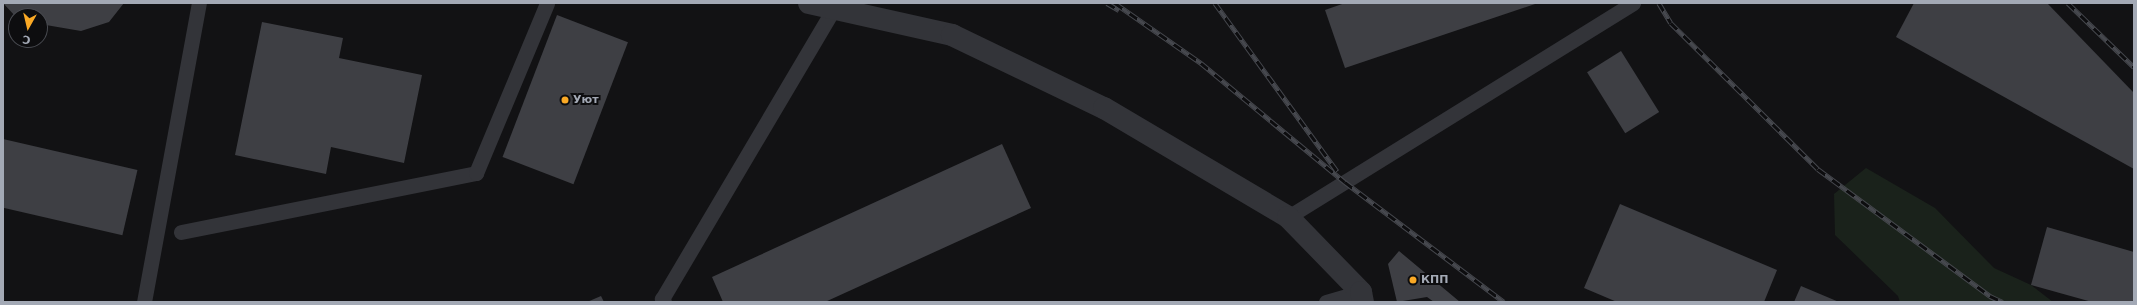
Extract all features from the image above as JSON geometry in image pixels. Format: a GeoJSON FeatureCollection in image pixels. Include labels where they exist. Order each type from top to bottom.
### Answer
{"type":"FeatureCollection","features":[{"type":"Feature","properties":{"kind":"street"},"geometry":{"type":"LineString","coordinates":[[810,3],[952,35],[1104,108],[1288,217],[1362,297]]}},
{"type":"Feature","properties":{"kind":"lane"},"geometry":{"type":"LineString","coordinates":[[144,302],[199,3]]}},
{"type":"Feature","properties":{"kind":"lane"},"geometry":{"type":"LineString","coordinates":[[181,232],[476,173],[547,3]]}},
{"type":"Feature","properties":{"kind":"lane"},"geometry":{"type":"LineString","coordinates":[[1288,217],[1633,3]]}},
{"type":"Feature","properties":{"kind":"lane"},"geometry":{"type":"LineString","coordinates":[[664,302],[662,299],[834,8]]}},
{"type":"Feature","properties":{"kind":"lane"},"geometry":{"type":"LineString","coordinates":[[1326,302],[1362,297]]}},
{"type":"Feature","properties":{"kind":"shaded area"},"geometry":{"type":"Polygon","coordinates":[[[1866,168],[1935,208],[1994,268],[2031,285],[2053,302],[1900,302],[1898,296],[1835,235],[1834,194],[1866,168]]]}},
{"type":"Feature","properties":{"kind":"building"},"geometry":{"type":"Polygon","coordinates":[[[3,3],[124,3],[109,22],[81,31],[48,25],[48,8],[8,8],[3,3]]]}},
{"type":"Feature","properties":{"kind":"building"},"geometry":{"type":"Polygon","coordinates":[[[1345,3],[1538,3],[1345,68],[1325,10],[1345,3]]]}},
{"type":"Feature","properties":{"kind":"building"},"geometry":{"type":"Polygon","coordinates":[[[1914,3],[2047,3],[2134,93],[2134,169],[1896,37],[1914,3]]]}},
{"type":"Feature","properties":{"kind":"building","name":"Уют"},"geometry":{"type":"Polygon","coordinates":[[[557,15],[628,42],[573,184],[503,157],[557,15]]]}},
{"type":"Feature","properties":{"kind":"building"},"geometry":{"type":"Polygon","coordinates":[[[262,22],[343,38],[339,58],[422,75],[404,163],[331,147],[326,174],[235,155],[262,22]]]}},
{"type":"Feature","properties":{"kind":"building"},"geometry":{"type":"Polygon","coordinates":[[[1621,51],[1659,112],[1625,133],[1587,72],[1621,51]]]}},
{"type":"Feature","properties":{"kind":"building"},"geometry":{"type":"Polygon","coordinates":[[[3,139],[137,170],[122,235],[3,208],[3,139]]]}},
{"type":"Feature","properties":{"kind":"building"},"geometry":{"type":"Polygon","coordinates":[[[1002,144],[1031,208],[825,302],[723,302],[712,277],[1002,144]]]}},
{"type":"Feature","properties":{"kind":"building"},"geometry":{"type":"Polygon","coordinates":[[[1620,204],[1777,270],[1764,302],[1617,302],[1584,288],[1620,204]]]}},
{"type":"Feature","properties":{"kind":"building"},"geometry":{"type":"Polygon","coordinates":[[[2047,227],[2134,252],[2134,302],[2092,302],[2031,285],[2047,227]]]}},
{"type":"Feature","properties":{"kind":"building","name":"КПП"},"geometry":{"type":"Polygon","coordinates":[[[1399,251],[1460,302],[1434,302],[1427,297],[1397,302],[1388,264],[1399,251]]]}},
{"type":"Feature","properties":{"kind":"building"},"geometry":{"type":"Polygon","coordinates":[[[1801,286],[1839,302],[1794,302],[1801,286]]]}},
{"type":"Feature","properties":{"kind":"building"},"geometry":{"type":"Polygon","coordinates":[[[601,296],[604,302],[587,302],[601,296]]]}},
{"type":"Feature","properties":{"kind":"railway"},"geometry":{"type":"LineString","coordinates":[[1107,3],[1119,10]]}},
{"type":"Feature","properties":{"kind":"railway"},"geometry":{"type":"LineString","coordinates":[[1115,3],[1201,63],[1345,182],[1504,302]]}},
{"type":"Feature","properties":{"kind":"railway"},"geometry":{"type":"LineString","coordinates":[[1215,3],[1337,171]]}},
{"type":"Feature","properties":{"kind":"railway"},"geometry":{"type":"LineString","coordinates":[[1659,3],[1671,23],[1818,169],[1990,296],[2003,302]]}},
{"type":"Feature","properties":{"kind":"railway"},"geometry":{"type":"LineString","coordinates":[[2068,3],[2134,67]]}},
{"type":"Feature","properties":{"kind":"place","name":"Уют"},"geometry":{"type":"Point","coordinates":[565,100]}},
{"type":"Feature","properties":{"kind":"place","name":"КПП"},"geometry":{"type":"Point","coordinates":[1413,280]}}]}
